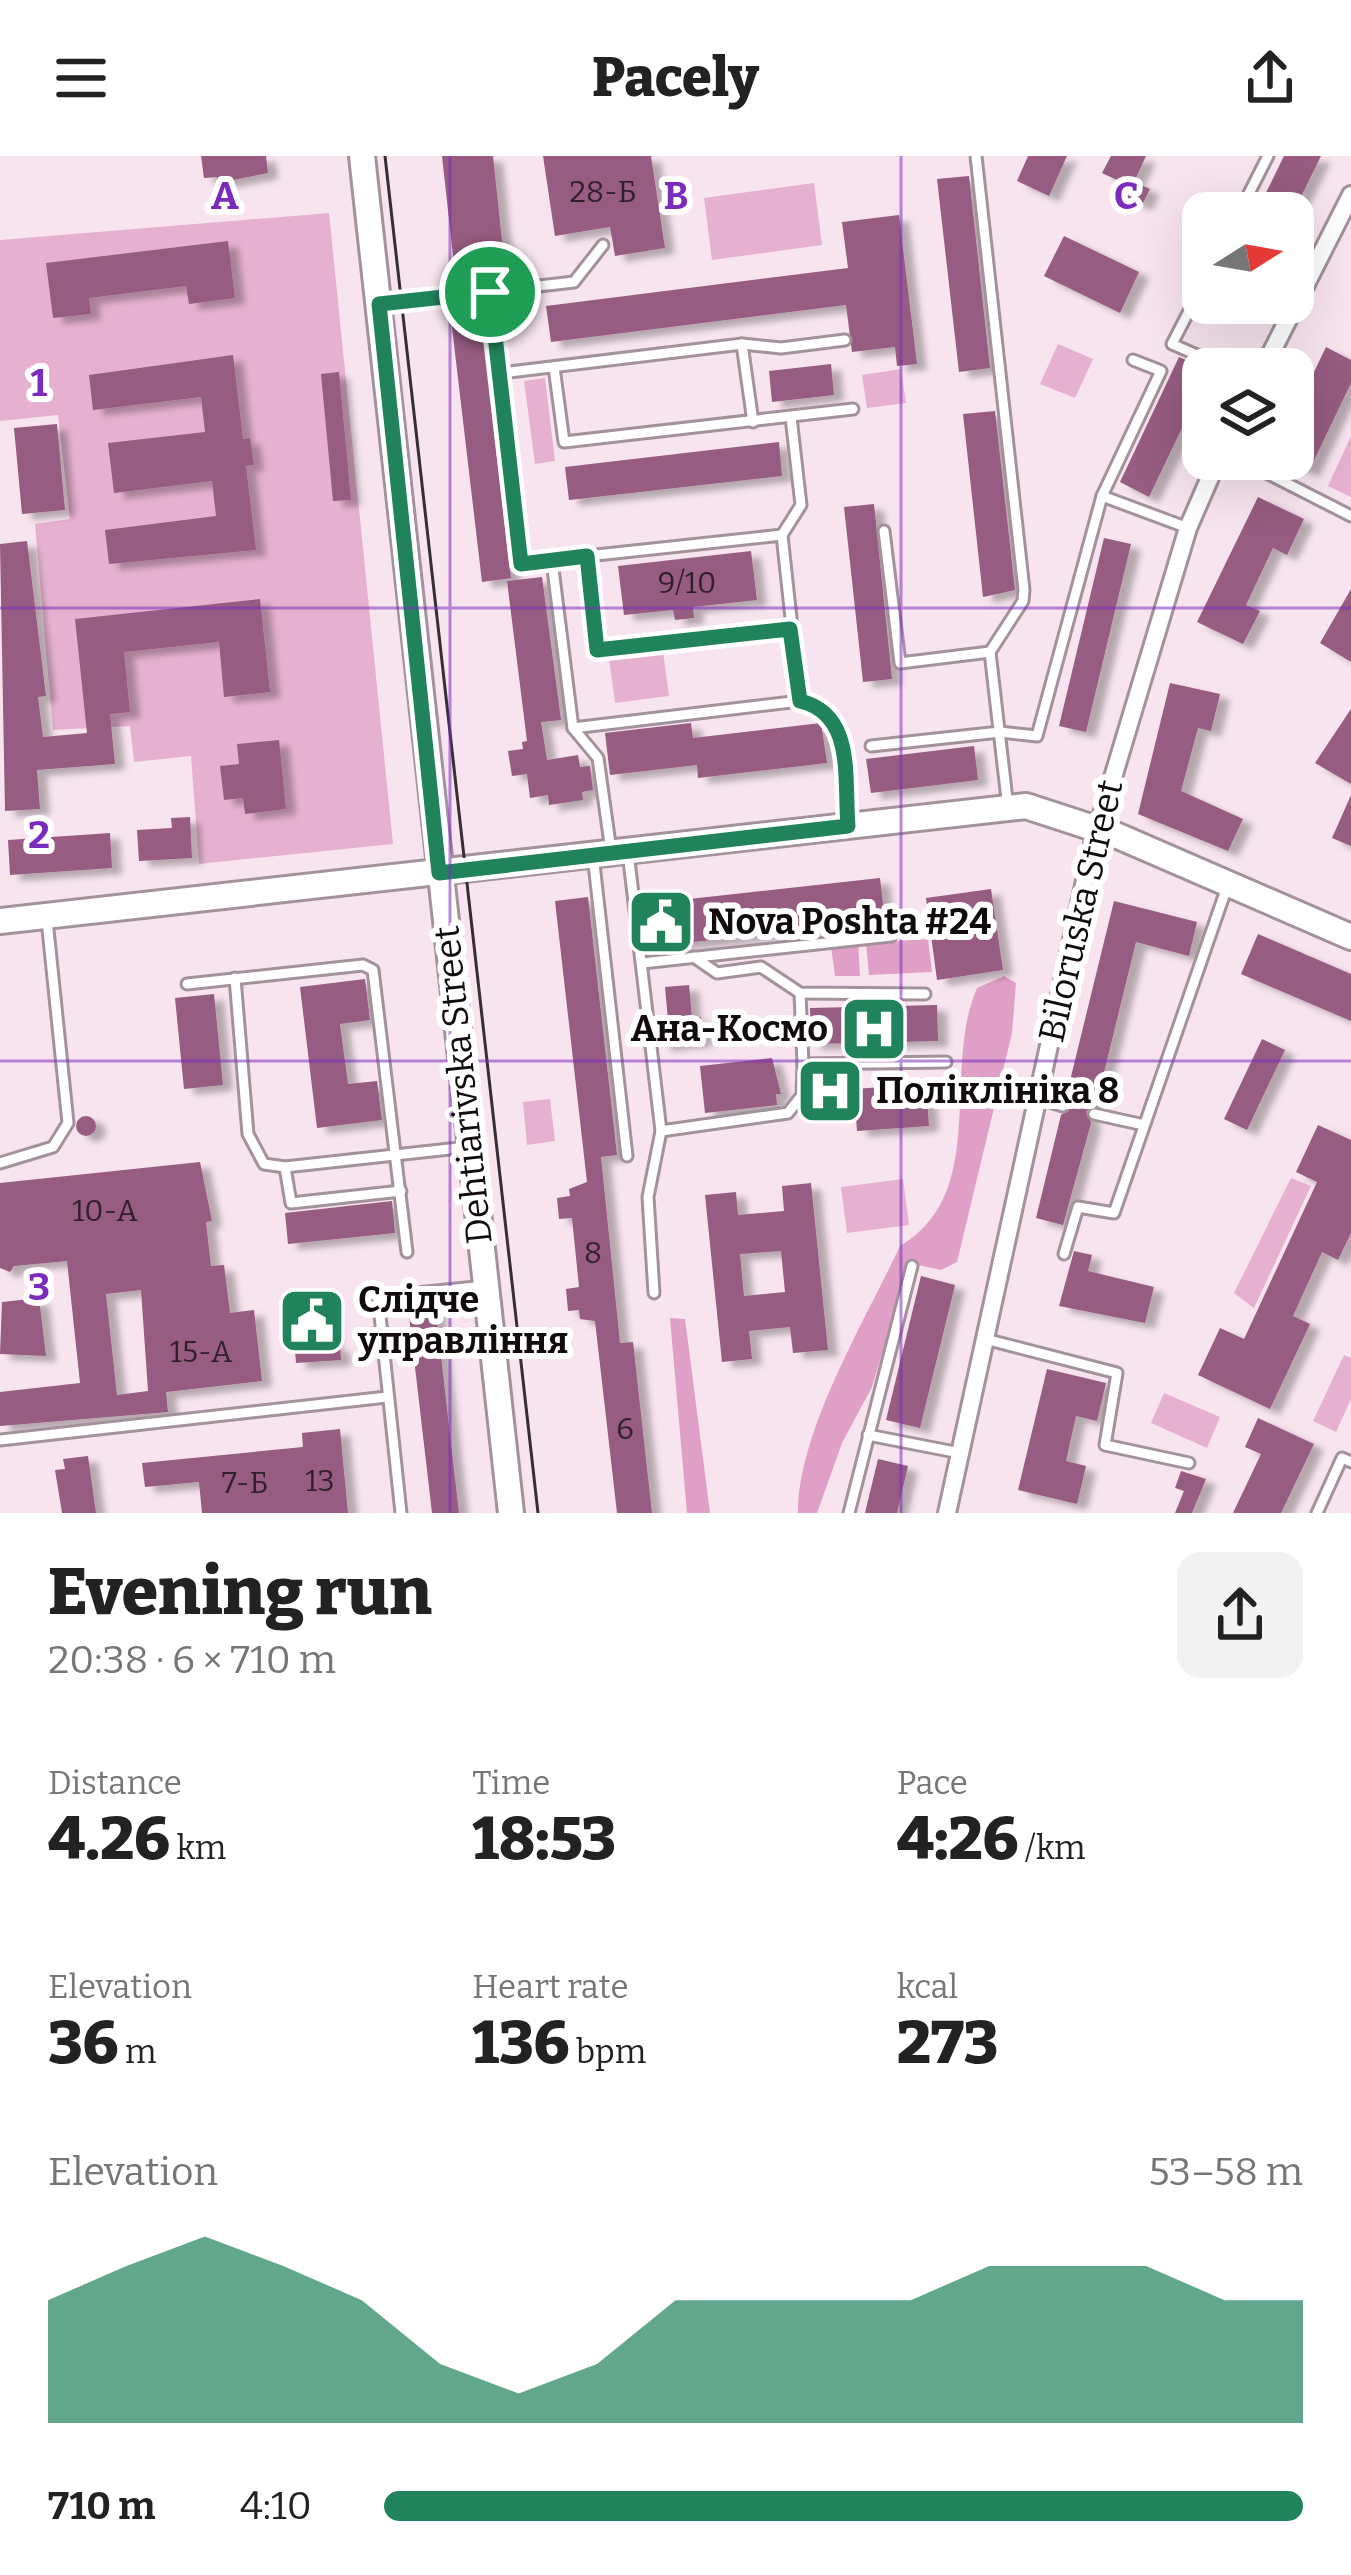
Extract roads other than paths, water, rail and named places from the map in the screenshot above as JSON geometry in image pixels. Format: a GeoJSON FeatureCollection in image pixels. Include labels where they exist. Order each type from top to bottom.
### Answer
{"type":"FeatureCollection","features":[{"type":"Feature","properties":{"kind":"main road","name":"Dehtiarivska Street"},"geometry":{"type":"LineString","coordinates":[[362,156],[511,1513]]}},
{"type":"Feature","properties":{"kind":"main road"},"geometry":{"type":"LineString","coordinates":[[0,921],[1026,806],[1097,830],[1351,937]]}},
{"type":"Feature","properties":{"kind":"street"},"geometry":{"type":"LineString","coordinates":[[1274,348],[1351,195]]}},
{"type":"Feature","properties":{"kind":"street","name":"Biloruska Street"},"geometry":{"type":"LineString","coordinates":[[947,1513],[1097,830],[1188,528],[1209,480]]}},
{"type":"Feature","properties":{"kind":"lane"},"geometry":{"type":"LineString","coordinates":[[976,156],[1024,590],[1016,615],[990,652],[1008,808]]}},
{"type":"Feature","properties":{"kind":"lane"},"geometry":{"type":"LineString","coordinates":[[1250,192],[1268,156]]}},
{"type":"Feature","properties":{"kind":"lane"},"geometry":{"type":"LineString","coordinates":[[379,304],[574,282],[602,244]]}},
{"type":"Feature","properties":{"kind":"lane"},"geometry":{"type":"LineString","coordinates":[[490,292],[521,564],[782,535]]}},
{"type":"Feature","properties":{"kind":"lane"},"geometry":{"type":"LineString","coordinates":[[1182,324],[1172,344],[1182,348]]}},
{"type":"Feature","properties":{"kind":"lane"},"geometry":{"type":"LineString","coordinates":[[501,373],[742,344],[781,348],[845,340]]}},
{"type":"Feature","properties":{"kind":"lane"},"geometry":{"type":"LineString","coordinates":[[742,344],[753,422]]}},
{"type":"Feature","properties":{"kind":"lane"},"geometry":{"type":"LineString","coordinates":[[871,746],[1000,732],[1037,736],[1102,496],[1161,371],[1133,360]]}},
{"type":"Feature","properties":{"kind":"lane"},"geometry":{"type":"LineString","coordinates":[[554,367],[564,442],[853,409]]}},
{"type":"Feature","properties":{"kind":"lane"},"geometry":{"type":"LineString","coordinates":[[791,417],[802,505],[782,535],[800,701]]}},
{"type":"Feature","properties":{"kind":"lane"},"geometry":{"type":"LineString","coordinates":[[1280,480],[1351,516]]}},
{"type":"Feature","properties":{"kind":"lane"},"geometry":{"type":"LineString","coordinates":[[1102,496],[1188,528]]}},
{"type":"Feature","properties":{"kind":"lane"},"geometry":{"type":"LineString","coordinates":[[884,531],[900,663],[990,652]]}},
{"type":"Feature","properties":{"kind":"lane"},"geometry":{"type":"LineString","coordinates":[[587,556],[597,650],[790,629]]}},
{"type":"Feature","properties":{"kind":"lane"},"geometry":{"type":"LineString","coordinates":[[552,561],[573,728],[598,758],[611,853],[627,1156]]}},
{"type":"Feature","properties":{"kind":"lane"},"geometry":{"type":"LineString","coordinates":[[573,728],[800,701],[824,707],[838,726],[848,826]]}},
{"type":"Feature","properties":{"kind":"lane"},"geometry":{"type":"LineString","coordinates":[[611,853],[642,963],[661,1131],[648,1197],[654,1293]]}},
{"type":"Feature","properties":{"kind":"lane"},"geometry":{"type":"LineString","coordinates":[[1064,1254],[1078,1207],[1114,1214],[1228,884]]}},
{"type":"Feature","properties":{"kind":"lane"},"geometry":{"type":"LineString","coordinates":[[0,1163],[53,1147],[68,1123],[46,916]]}},
{"type":"Feature","properties":{"kind":"lane"},"geometry":{"type":"LineString","coordinates":[[642,963],[892,936]]}},
{"type":"Feature","properties":{"kind":"lane"},"geometry":{"type":"LineString","coordinates":[[694,957],[717,973],[761,967],[800,993],[925,994]]}},
{"type":"Feature","properties":{"kind":"lane"},"geometry":{"type":"LineString","coordinates":[[187,984],[363,964],[373,970],[407,1252]]}},
{"type":"Feature","properties":{"kind":"lane"},"geometry":{"type":"LineString","coordinates":[[236,978],[248,1134],[264,1164],[285,1167],[470,1147]]}},
{"type":"Feature","properties":{"kind":"lane"},"geometry":{"type":"LineString","coordinates":[[661,1131],[788,1113],[802,1095],[800,993]]}},
{"type":"Feature","properties":{"kind":"lane"},"geometry":{"type":"LineString","coordinates":[[803,1064],[946,1062]]}},
{"type":"Feature","properties":{"kind":"lane"},"geometry":{"type":"LineString","coordinates":[[1037,1098],[1064,1106]]}},
{"type":"Feature","properties":{"kind":"lane"},"geometry":{"type":"LineString","coordinates":[[1094,1114],[1144,1125]]}},
{"type":"Feature","properties":{"kind":"lane"},"geometry":{"type":"LineString","coordinates":[[285,1167],[292,1203],[401,1190]]}},
{"type":"Feature","properties":{"kind":"lane"},"geometry":{"type":"LineString","coordinates":[[849,1513],[912,1266]]}},
{"type":"Feature","properties":{"kind":"lane"},"geometry":{"type":"LineString","coordinates":[[401,1513],[378,1297],[485,1286]]}},
{"type":"Feature","properties":{"kind":"lane"},"geometry":{"type":"LineString","coordinates":[[985,1339],[1118,1373],[1105,1445],[1189,1463]]}},
{"type":"Feature","properties":{"kind":"lane"},"geometry":{"type":"LineString","coordinates":[[0,1441],[387,1397]]}},
{"type":"Feature","properties":{"kind":"lane"},"geometry":{"type":"LineString","coordinates":[[868,1436],[960,1453]]}},
{"type":"Feature","properties":{"kind":"lane"},"geometry":{"type":"LineString","coordinates":[[1317,1513],[1342,1458],[1351,1462]]}},
{"type":"Feature","properties":{"kind":"tram line"},"geometry":{"type":"LineString","coordinates":[[385,156],[538,1513]]}},
{"type":"Feature","properties":{"kind":"place","name":"Nova Poshta #24"},"geometry":{"type":"Point","coordinates":[661,922]}},
{"type":"Feature","properties":{"kind":"place","name":"Ана-Космо"},"geometry":{"type":"Point","coordinates":[874,1029]}},
{"type":"Feature","properties":{"kind":"place","name":"Поліклініка 8"},"geometry":{"type":"Point","coordinates":[830,1091]}},
{"type":"Feature","properties":{"kind":"place","name":"Слідче управління"},"geometry":{"type":"Point","coordinates":[312,1321]}}]}
